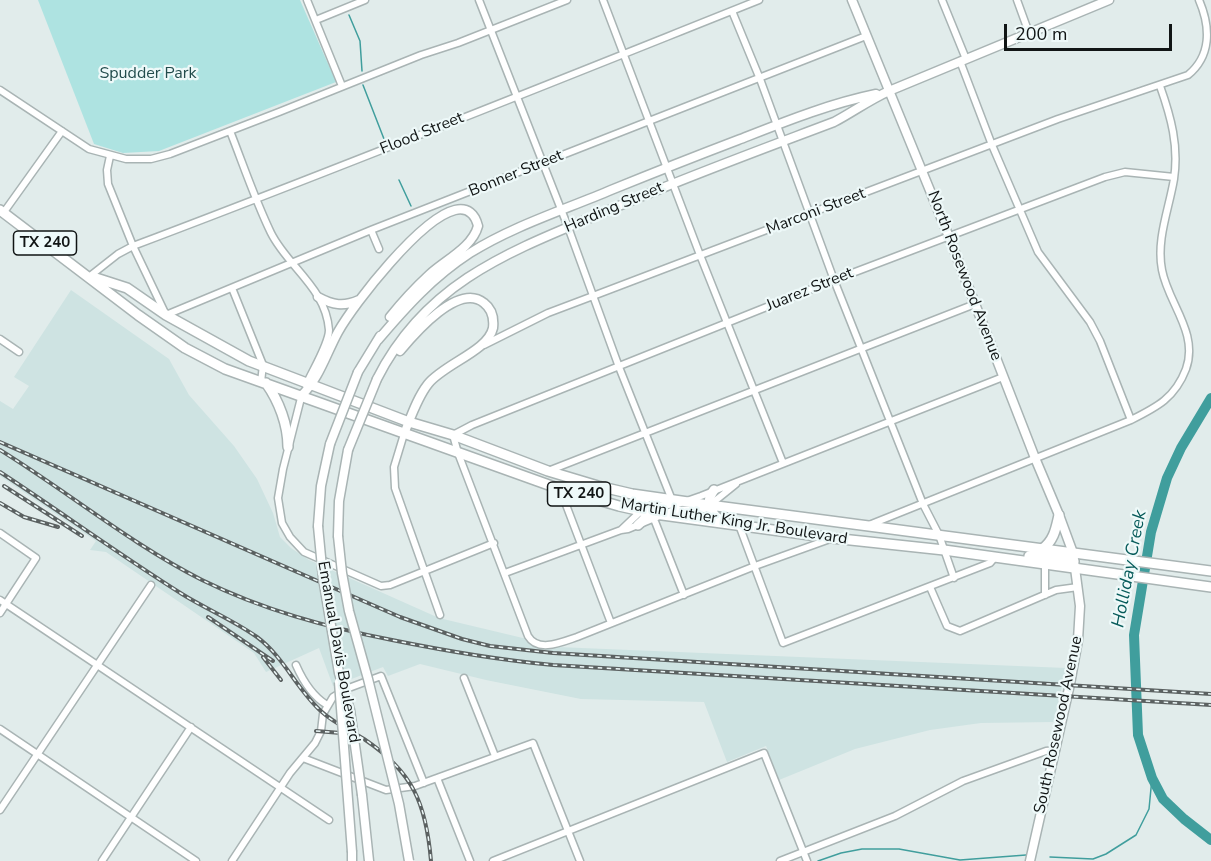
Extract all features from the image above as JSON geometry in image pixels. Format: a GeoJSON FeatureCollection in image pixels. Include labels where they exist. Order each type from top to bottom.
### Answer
{"type":"FeatureCollection","features":[{"type":"Feature","properties":{"kind":"main road","name":"Martin Luther King Jr. Boulevard"},"geometry":{"type":"LineString","coordinates":[[1,213],[90,276],[138,315],[185,348],[225,369],[560,489],[650,513],[832,538],[1046,564],[1113,559],[1211,571]]}},
{"type":"Feature","properties":{"kind":"main road","name":"Martin Luther King Jr. Boulevard"},"geometry":{"type":"LineString","coordinates":[[90,276],[127,288],[166,315],[249,361],[409,422],[453,435],[548,471],[632,494],[1042,549],[1113,573],[1211,587]]}},
{"type":"Feature","properties":{"kind":"main road"},"geometry":{"type":"LineString","coordinates":[[264,382],[273,393],[283,417],[288,447]]}},
{"type":"Feature","properties":{"kind":"main road"},"geometry":{"type":"LineString","coordinates":[[714,490],[709,505],[711,512],[725,524]]}},
{"type":"Feature","properties":{"kind":"main road"},"geometry":{"type":"LineString","coordinates":[[632,494],[644,500],[650,513],[638,525]]}},
{"type":"Feature","properties":{"kind":"main road"},"geometry":{"type":"LineString","coordinates":[[1042,549],[1049,544],[1059,515]]}},
{"type":"Feature","properties":{"kind":"main road"},"geometry":{"type":"LineString","coordinates":[[998,558],[1020,555],[1074,561]]}},
{"type":"Feature","properties":{"kind":"street"},"geometry":{"type":"LineString","coordinates":[[307,0],[342,86]]}},
{"type":"Feature","properties":{"kind":"street"},"geometry":{"type":"LineString","coordinates":[[316,20],[365,0]]}},
{"type":"Feature","properties":{"kind":"street"},"geometry":{"type":"LineString","coordinates":[[478,0],[672,500]]}},
{"type":"Feature","properties":{"kind":"street"},"geometry":{"type":"LineString","coordinates":[[0,90],[89,149],[110,156],[136,160],[159,157],[567,0]]}},
{"type":"Feature","properties":{"kind":"street"},"geometry":{"type":"LineString","coordinates":[[603,0],[700,255],[783,463]]}},
{"type":"Feature","properties":{"kind":"street","name":"Flood Street"},"geometry":{"type":"LineString","coordinates":[[90,276],[118,254],[133,246],[258,199],[759,0]]}},
{"type":"Feature","properties":{"kind":"street","name":"North Rosewood Avenue"},"geometry":{"type":"LineString","coordinates":[[852,0],[949,237],[1059,515],[1074,561]]}},
{"type":"Feature","properties":{"kind":"street"},"geometry":{"type":"LineString","coordinates":[[942,0],[992,145],[1038,252],[1095,332],[1131,420]]}},
{"type":"Feature","properties":{"kind":"street"},"geometry":{"type":"LineString","coordinates":[[1017,0],[1029,33]]}},
{"type":"Feature","properties":{"kind":"street","name":"Harding Street"},"geometry":{"type":"LineString","coordinates":[[377,379],[405,335],[436,302],[455,285],[508,253],[673,184],[834,122],[888,91],[1109,0]]}},
{"type":"Feature","properties":{"kind":"street","name":"Marconi Street"},"geometry":{"type":"LineString","coordinates":[[404,434],[428,384],[455,362],[492,340],[548,313],[1058,119],[1160,86],[1193,72],[1203,62],[1210,44],[1208,24],[1199,0]]}},
{"type":"Feature","properties":{"kind":"street"},"geometry":{"type":"LineString","coordinates":[[732,11],[760,79],[834,280],[923,504],[939,535],[954,578]]}},
{"type":"Feature","properties":{"kind":"street","name":"Bonner Street"},"geometry":{"type":"LineString","coordinates":[[166,315],[371,230],[866,36]]}},
{"type":"Feature","properties":{"kind":"street"},"geometry":{"type":"LineString","coordinates":[[866,526],[1131,420],[1159,406],[1175,392],[1187,368],[1189,341],[1162,271],[1162,237],[1174,177],[1175,151],[1170,115],[1160,86]]}},
{"type":"Feature","properties":{"kind":"street","name":"Harding Street"},"geometry":{"type":"LineString","coordinates":[[378,340],[409,303],[452,266],[490,241],[826,106],[888,91]]}},
{"type":"Feature","properties":{"kind":"street"},"geometry":{"type":"LineString","coordinates":[[230,130],[274,238],[306,277],[318,297],[327,324],[328,337],[309,384]]}},
{"type":"Feature","properties":{"kind":"street"},"geometry":{"type":"LineString","coordinates":[[1,213],[62,131]]}},
{"type":"Feature","properties":{"kind":"street"},"geometry":{"type":"LineString","coordinates":[[110,156],[107,170],[108,184],[133,246],[166,315]]}},
{"type":"Feature","properties":{"kind":"street","name":"Juarez Street"},"geometry":{"type":"LineString","coordinates":[[453,435],[472,425],[834,280],[1105,177],[1125,172],[1174,177]]}},
{"type":"Feature","properties":{"kind":"street"},"geometry":{"type":"LineString","coordinates":[[378,340],[389,318],[403,300],[473,238],[478,226],[474,214],[463,209],[436,220],[405,247],[359,300],[339,330],[301,396],[282,469],[278,506],[282,523],[290,537],[304,552],[369,582],[386,586],[494,543]]}},
{"type":"Feature","properties":{"kind":"street"},"geometry":{"type":"LineString","coordinates":[[371,230],[379,249]]}},
{"type":"Feature","properties":{"kind":"street"},"geometry":{"type":"LineString","coordinates":[[232,288],[263,365],[264,382]]}},
{"type":"Feature","properties":{"kind":"street"},"geometry":{"type":"LineString","coordinates":[[318,297],[339,306],[359,300]]}},
{"type":"Feature","properties":{"kind":"street"},"geometry":{"type":"LineString","coordinates":[[377,379],[423,326],[447,306],[461,298],[477,299],[484,303],[492,315],[490,335],[476,350]]}},
{"type":"Feature","properties":{"kind":"street"},"geometry":{"type":"LineString","coordinates":[[548,471],[975,304]]}},
{"type":"Feature","properties":{"kind":"street"},"geometry":{"type":"LineString","coordinates":[[0,339],[19,352]]}},
{"type":"Feature","properties":{"kind":"street","name":"Emanual Davis Boulevard"},"geometry":{"type":"LineString","coordinates":[[369,861],[350,710],[339,673],[323,578],[318,526],[321,486],[330,444],[358,372],[378,340]]}},
{"type":"Feature","properties":{"kind":"street"},"geometry":{"type":"LineString","coordinates":[[621,530],[650,513],[686,502],[1003,377]]}},
{"type":"Feature","properties":{"kind":"street","name":"Emanual Davis Boulevard"},"geometry":{"type":"LineString","coordinates":[[377,379],[348,450],[339,501],[338,536],[349,611],[399,804],[409,861]]}},
{"type":"Feature","properties":{"kind":"street"},"geometry":{"type":"LineString","coordinates":[[404,434],[394,467],[395,488],[440,615]]}},
{"type":"Feature","properties":{"kind":"street"},"geometry":{"type":"LineString","coordinates":[[453,435],[532,642],[538,645],[558,643],[832,538]]}},
{"type":"Feature","properties":{"kind":"street"},"geometry":{"type":"LineString","coordinates":[[650,513],[674,510],[700,511],[740,480]]}},
{"type":"Feature","properties":{"kind":"street"},"geometry":{"type":"LineString","coordinates":[[560,489],[611,623]]}},
{"type":"Feature","properties":{"kind":"street"},"geometry":{"type":"LineString","coordinates":[[650,513],[684,595]]}},
{"type":"Feature","properties":{"kind":"street"},"geometry":{"type":"LineString","coordinates":[[505,573],[638,525]]}},
{"type":"Feature","properties":{"kind":"street"},"geometry":{"type":"LineString","coordinates":[[739,525],[783,644],[954,578],[998,558]]}},
{"type":"Feature","properties":{"kind":"street"},"geometry":{"type":"LineString","coordinates":[[0,532],[36,558],[3,602],[0,612]]}},
{"type":"Feature","properties":{"kind":"street","name":"South Rosewood Avenue"},"geometry":{"type":"LineString","coordinates":[[1030,861],[1056,750],[1078,640],[1080,625],[1074,561]]}},
{"type":"Feature","properties":{"kind":"street"},"geometry":{"type":"LineString","coordinates":[[1046,564],[1046,595]]}},
{"type":"Feature","properties":{"kind":"street"},"geometry":{"type":"LineString","coordinates":[[0,810],[151,585]]}},
{"type":"Feature","properties":{"kind":"street"},"geometry":{"type":"LineString","coordinates":[[930,587],[949,628],[965,630],[1056,590],[1078,586]]}},
{"type":"Feature","properties":{"kind":"street"},"geometry":{"type":"LineString","coordinates":[[3,602],[329,820]]}},
{"type":"Feature","properties":{"kind":"street"},"geometry":{"type":"LineString","coordinates":[[296,665],[313,694],[327,705]]}},
{"type":"Feature","properties":{"kind":"street"},"geometry":{"type":"LineString","coordinates":[[339,673],[338,692],[346,757],[352,856]]}},
{"type":"Feature","properties":{"kind":"street"},"geometry":{"type":"LineString","coordinates":[[232,861],[281,788],[315,743],[321,731],[323,714],[327,705],[333,697],[346,689],[381,676],[424,783]]}},
{"type":"Feature","properties":{"kind":"street"},"geometry":{"type":"LineString","coordinates":[[464,678],[495,756]]}},
{"type":"Feature","properties":{"kind":"street"},"geometry":{"type":"LineString","coordinates":[[102,861],[191,727]]}},
{"type":"Feature","properties":{"kind":"street"},"geometry":{"type":"LineString","coordinates":[[0,729],[196,861]]}},
{"type":"Feature","properties":{"kind":"street"},"geometry":{"type":"LineString","coordinates":[[303,758],[381,790],[416,786],[533,743],[580,861]]}},
{"type":"Feature","properties":{"kind":"street"},"geometry":{"type":"LineString","coordinates":[[780,861],[896,816],[963,781],[1026,758],[1056,750]]}},
{"type":"Feature","properties":{"kind":"street"},"geometry":{"type":"LineString","coordinates":[[493,861],[764,753],[807,861]]}},
{"type":"Feature","properties":{"kind":"street"},"geometry":{"type":"LineString","coordinates":[[437,778],[470,861]]}},
{"type":"Feature","properties":{"kind":"shaded area"},"geometry":{"type":"Polygon","coordinates":[[[71,290],[169,359],[189,395],[234,446],[257,479],[273,513],[280,537],[291,548],[309,560],[439,618],[527,639],[533,646],[1066,668],[1054,722],[981,723],[930,730],[855,749],[779,780],[766,746],[727,762],[704,702],[581,699],[420,664],[388,676],[383,667],[333,686],[319,648],[266,672],[254,653],[106,552],[90,550],[96,541],[0,476],[0,401],[13,409],[29,386],[14,377],[71,290]]]}},
{"type":"Feature","properties":{"kind":"green space","name":"Spudder Park"},"geometry":{"type":"Polygon","coordinates":[[[38,0],[300,0],[336,82],[159,151],[123,153],[94,144],[38,0]]]}},
{"type":"Feature","properties":{"kind":"waterway"},"geometry":{"type":"LineString","coordinates":[[349,15],[360,41],[362,71]]}},
{"type":"Feature","properties":{"kind":"waterway"},"geometry":{"type":"LineString","coordinates":[[363,85],[384,139]]}},
{"type":"Feature","properties":{"kind":"waterway"},"geometry":{"type":"LineString","coordinates":[[399,180],[411,206]]}},
{"type":"Feature","properties":{"kind":"waterway","name":"Holliday Creek"},"geometry":{"type":"LineString","coordinates":[[1211,398],[1181,448],[1167,478],[1151,532],[1134,635],[1138,735],[1152,778],[1163,799],[1211,840]]}},
{"type":"Feature","properties":{"kind":"waterway"},"geometry":{"type":"LineString","coordinates":[[1050,857],[1093,859],[1106,854],[1136,835],[1149,809],[1152,778]]}},
{"type":"Feature","properties":{"kind":"waterway"},"geometry":{"type":"LineString","coordinates":[[818,861],[862,849],[899,849],[960,860],[1026,855]]}},
{"type":"Feature","properties":{"kind":"railway"},"geometry":{"type":"LineString","coordinates":[[0,442],[400,617],[462,639],[490,646],[553,653],[1211,694]]}},
{"type":"Feature","properties":{"kind":"railway"},"geometry":{"type":"LineString","coordinates":[[0,450],[125,534],[202,580],[272,609],[367,635],[472,655],[553,665],[1211,705]]}},
{"type":"Feature","properties":{"kind":"railway"},"geometry":{"type":"LineString","coordinates":[[0,472],[159,579],[248,631],[267,645],[322,712],[381,751],[405,777],[421,806],[431,861]]}},
{"type":"Feature","properties":{"kind":"railway"},"geometry":{"type":"LineString","coordinates":[[4,486],[82,536]]}},
{"type":"Feature","properties":{"kind":"railway"},"geometry":{"type":"LineString","coordinates":[[0,503],[24,517],[58,527]]}},
{"type":"Feature","properties":{"kind":"railway"},"geometry":{"type":"LineString","coordinates":[[208,617],[273,661]]}},
{"type":"Feature","properties":{"kind":"railway"},"geometry":{"type":"LineString","coordinates":[[263,657],[281,680]]}},
{"type":"Feature","properties":{"kind":"railway"},"geometry":{"type":"LineString","coordinates":[[316,731],[341,733],[354,737]]}}]}
